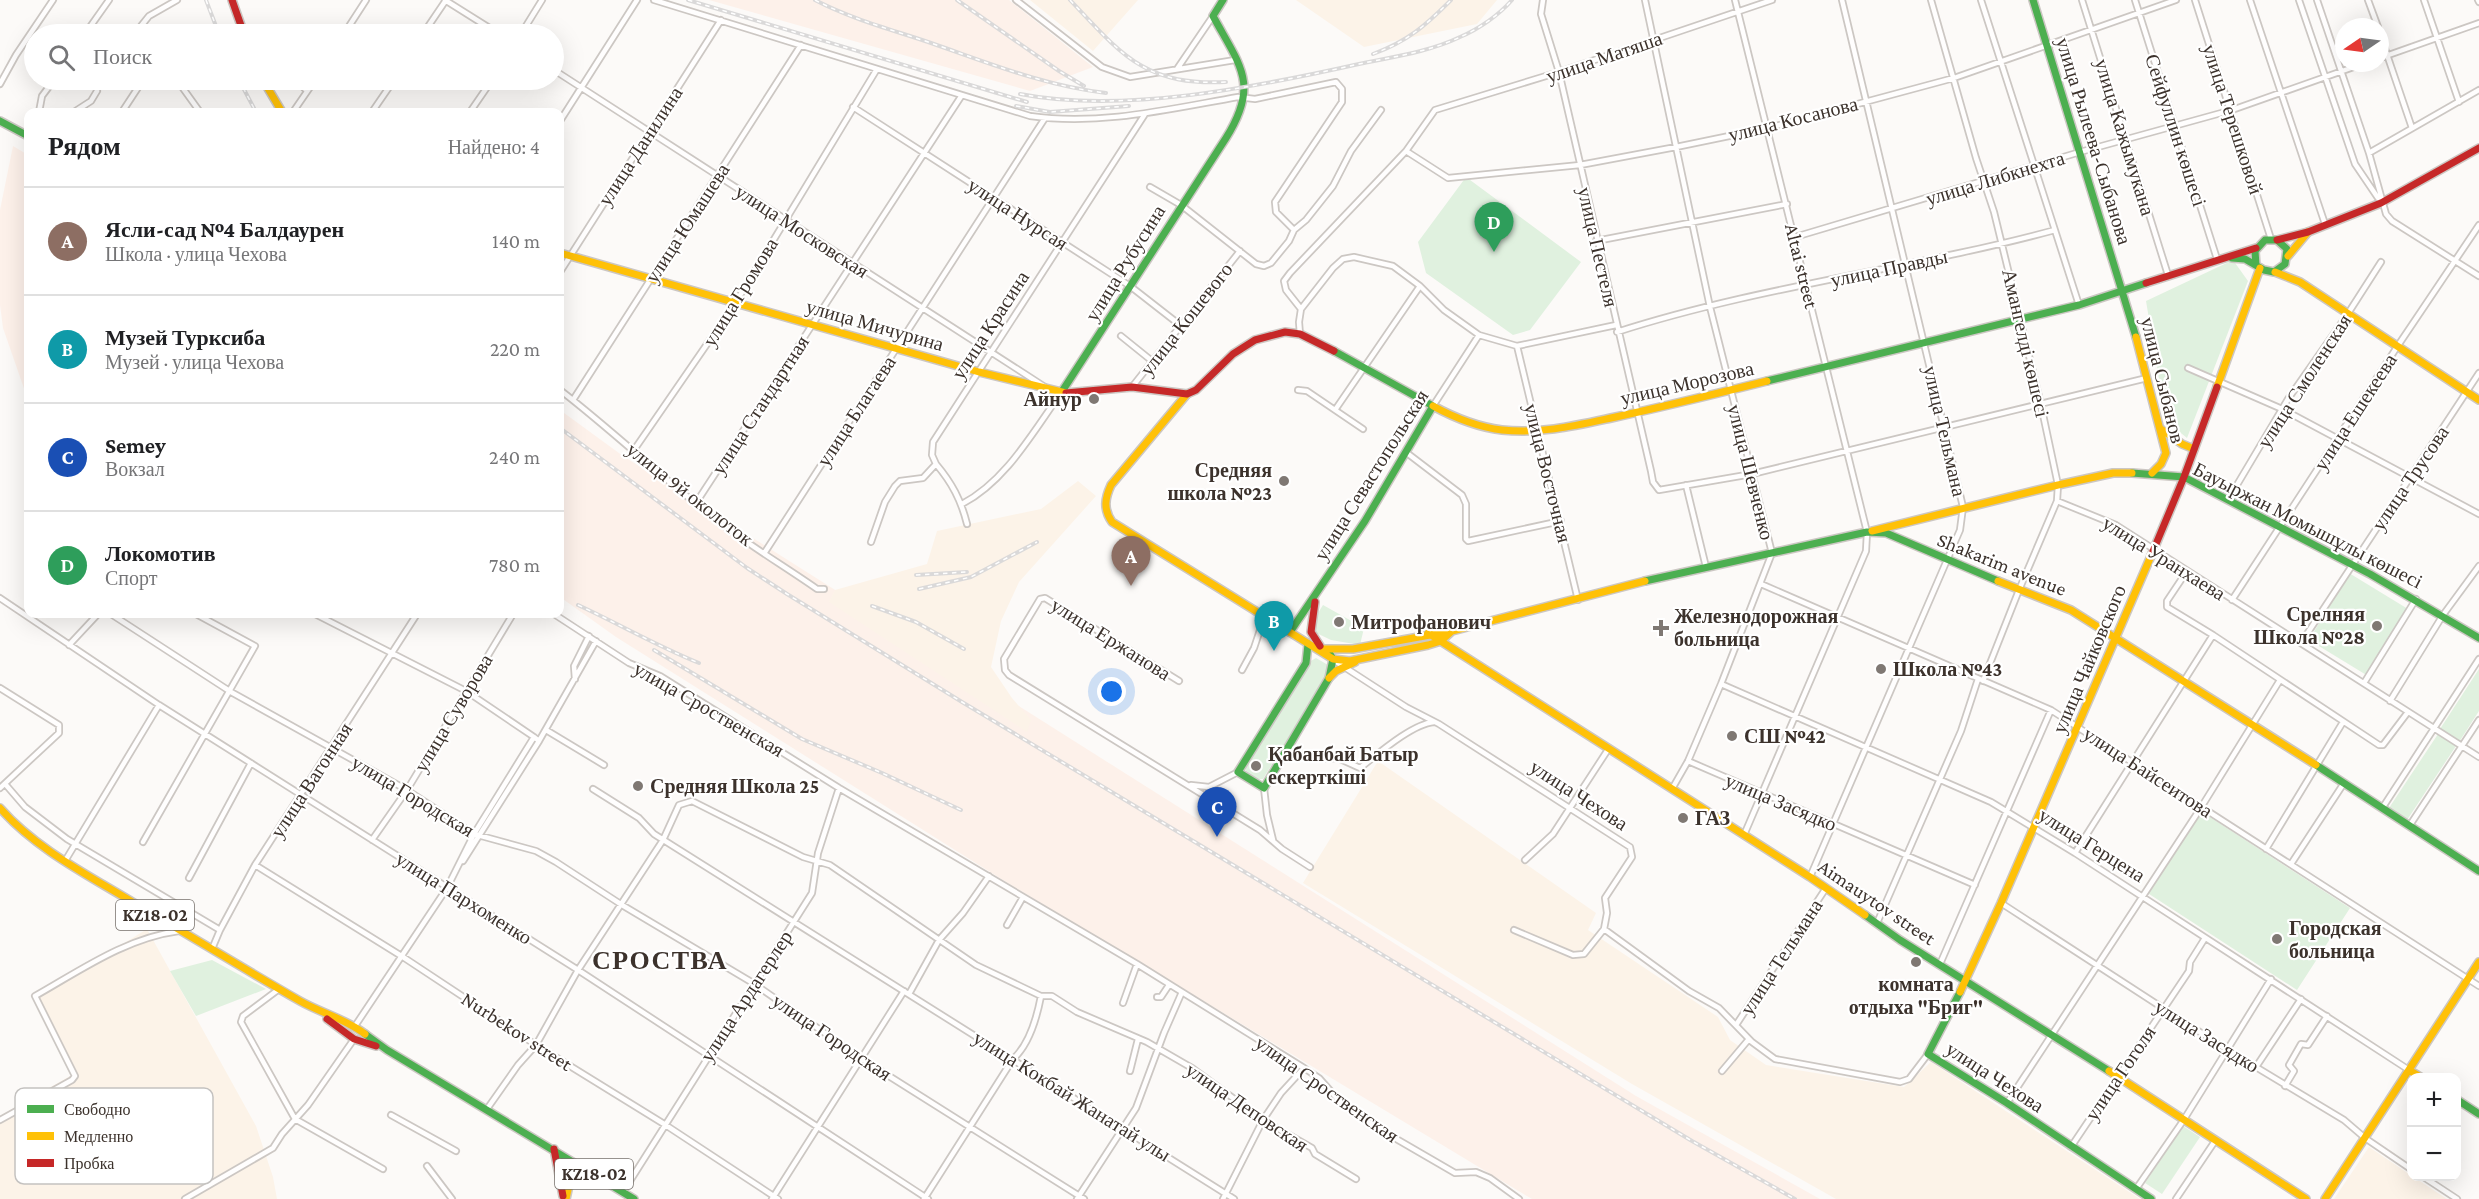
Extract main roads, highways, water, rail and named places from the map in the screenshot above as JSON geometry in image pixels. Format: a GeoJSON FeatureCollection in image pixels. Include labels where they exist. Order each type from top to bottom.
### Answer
{"type":"FeatureCollection","features":[{"type":"Feature","properties":{"kind":"main road"},"geometry":{"type":"LineString","coordinates":[[232,0],[240,24]]}},
{"type":"Feature","properties":{"kind":"main road","name":"улица Рубусина"},"geometry":{"type":"LineString","coordinates":[[1061,393],[1235,122],[1245,98],[1244,78],[1213,16],[1223,0]]}},
{"type":"Feature","properties":{"kind":"main road","name":"улица Рылеева-Сыбанова"},"geometry":{"type":"LineString","coordinates":[[2033,0],[2124,291]]}},
{"type":"Feature","properties":{"kind":"main road"},"geometry":{"type":"LineString","coordinates":[[269,90],[280,108]]}},
{"type":"Feature","properties":{"kind":"main road"},"geometry":{"type":"LineString","coordinates":[[0,121],[24,134]]}},
{"type":"Feature","properties":{"kind":"main road"},"geometry":{"type":"LineString","coordinates":[[2479,148],[2381,203],[2308,232],[2260,243],[2254,254],[2258,267],[2300,282],[2479,400]]}},
{"type":"Feature","properties":{"kind":"main road"},"geometry":{"type":"LineString","coordinates":[[2275,272],[2284,267],[2288,256],[2308,232]]}},
{"type":"Feature","properties":{"kind":"main road"},"geometry":{"type":"LineString","coordinates":[[2274,239],[2283,243],[2288,256]]}},
{"type":"Feature","properties":{"kind":"main road","name":"улица Морозова"},"geometry":{"type":"LineString","coordinates":[[1187,394],[1196,390],[1233,354],[1255,340],[1285,332],[1300,334],[1455,418],[1480,426],[1539,432],[1637,413],[2021,320],[2079,305],[2256,248]]}},
{"type":"Feature","properties":{"kind":"main road","name":"улица Мичурина"},"geometry":{"type":"LineString","coordinates":[[564,254],[1052,391],[1061,393],[1132,387],[1187,394]]}},
{"type":"Feature","properties":{"kind":"main road","name":"улица Морозова"},"geometry":{"type":"LineString","coordinates":[[2220,259],[2244,259],[2258,267]]}},
{"type":"Feature","properties":{"kind":"main road","name":"улица Чайковского"},"geometry":{"type":"LineString","coordinates":[[1928,1054],[1966,980],[2001,903],[2154,549],[2184,477],[2258,267]]}},
{"type":"Feature","properties":{"kind":"main road","name":"улица Сыбанов"},"geometry":{"type":"LineString","coordinates":[[2124,291],[2166,453],[2162,465],[2152,473]]}},
{"type":"Feature","properties":{"kind":"main road","name":"улица Чехова"},"geometry":{"type":"LineString","coordinates":[[1187,394],[1111,485],[1106,497],[1107,516],[1112,522],[1265,615],[1308,644],[1323,650],[1333,660]]}},
{"type":"Feature","properties":{"kind":"main road","name":"улица Севастопольская"},"geometry":{"type":"LineString","coordinates":[[1290,632],[1316,596],[1407,453],[1433,406]]}},
{"type":"Feature","properties":{"kind":"main road"},"geometry":{"type":"LineString","coordinates":[[2161,429],[2182,444],[2194,449]]}},
{"type":"Feature","properties":{"kind":"main road","name":"Бауыржан Момышұлы көшесі"},"geometry":{"type":"LineString","coordinates":[[1867,532],[2058,484],[2113,473],[2152,473],[2184,477],[2352,564],[2416,599],[2479,638]]}},
{"type":"Feature","properties":{"kind":"main road","name":"Shakarim avenue"},"geometry":{"type":"LineString","coordinates":[[1323,650],[1350,651],[1428,633],[1452,631],[1706,567],[1867,532],[1886,533],[2071,610],[2383,807],[2479,871]]}},
{"type":"Feature","properties":{"kind":"main road"},"geometry":{"type":"LineString","coordinates":[[1316,596],[1310,623],[1311,636],[1323,650],[1306,663],[1238,772],[1264,788],[1329,678],[1336,670],[1362,659]]}},
{"type":"Feature","properties":{"kind":"main road","name":"Shakarim avenue"},"geometry":{"type":"LineString","coordinates":[[1333,660],[1350,661],[1428,645],[1441,641],[1452,631]]}},
{"type":"Feature","properties":{"kind":"main road","name":"Aimauytov street"},"geometry":{"type":"LineString","coordinates":[[1428,633],[1810,877],[1877,924],[2052,1034],[2306,1199]]}},
{"type":"Feature","properties":{"kind":"main road"},"geometry":{"type":"LineString","coordinates":[[1306,663],[1308,644]]}},
{"type":"Feature","properties":{"kind":"main road"},"geometry":{"type":"LineString","coordinates":[[1329,678],[1333,660]]}},
{"type":"Feature","properties":{"kind":"main road","name":"KZ18-02"},"geometry":{"type":"LineString","coordinates":[[0,808],[20,829],[65,861],[279,989],[318,1011],[353,1026],[359,1038]]}},
{"type":"Feature","properties":{"kind":"main road"},"geometry":{"type":"LineString","coordinates":[[2325,1199],[2479,962]]}},
{"type":"Feature","properties":{"kind":"main road","name":"KZ18-02"},"geometry":{"type":"LineString","coordinates":[[318,1011],[345,1033],[387,1050],[634,1199]]}},
{"type":"Feature","properties":{"kind":"main road"},"geometry":{"type":"LineString","coordinates":[[345,1033],[353,1026]]}},
{"type":"Feature","properties":{"kind":"main road","name":"улица Чехова"},"geometry":{"type":"LineString","coordinates":[[1928,1054],[2007,1103],[2151,1199]]}},
{"type":"Feature","properties":{"kind":"main road","name":"улица Герцена"},"geometry":{"type":"LineString","coordinates":[[2409,1070],[2415,1073]]}},
{"type":"Feature","properties":{"kind":"main road"},"geometry":{"type":"LineString","coordinates":[[2461,1103],[2479,1114]]}},
{"type":"Feature","properties":{"kind":"main road"},"geometry":{"type":"LineString","coordinates":[[526,1132],[547,1148],[558,1170]]}},
{"type":"Feature","properties":{"kind":"main road"},"geometry":{"type":"LineString","coordinates":[[554,1149],[565,1199]]}},
{"type":"Feature","properties":{"kind":"main road"},"geometry":{"type":"LineString","coordinates":[[565,1199],[570,1181],[580,1177],[594,1178],[615,1187]]}},
{"type":"Feature","properties":{"kind":"railway"},"geometry":{"type":"LineString","coordinates":[[206,0],[215,24]]}},
{"type":"Feature","properties":{"kind":"railway"},"geometry":{"type":"LineString","coordinates":[[688,0],[1027,102]]}},
{"type":"Feature","properties":{"kind":"railway"},"geometry":{"type":"LineString","coordinates":[[815,0],[858,19],[1017,73],[1083,90],[1106,93]]}},
{"type":"Feature","properties":{"kind":"railway"},"geometry":{"type":"LineString","coordinates":[[957,0],[1084,86]]}},
{"type":"Feature","properties":{"kind":"railway"},"geometry":{"type":"LineString","coordinates":[[1070,0],[1105,37],[1137,63],[1175,79],[1226,82]]}},
{"type":"Feature","properties":{"kind":"railway"},"geometry":{"type":"LineString","coordinates":[[1373,54],[1396,44],[1415,32],[1451,0]]}},
{"type":"Feature","properties":{"kind":"railway"},"geometry":{"type":"LineString","coordinates":[[1020,94],[1102,101],[1145,99],[1190,95],[1277,81],[1436,47],[1481,26],[1512,0]]}},
{"type":"Feature","properties":{"kind":"railway"},"geometry":{"type":"LineString","coordinates":[[244,90],[254,108]]}},
{"type":"Feature","properties":{"kind":"railway"},"geometry":{"type":"LineString","coordinates":[[1016,106],[1050,112],[1129,106]]}},
{"type":"Feature","properties":{"kind":"railway"},"geometry":{"type":"LineString","coordinates":[[564,431],[747,568],[787,594],[962,702],[1692,1141],[1795,1199]]}},
{"type":"Feature","properties":{"kind":"railway"},"geometry":{"type":"LineString","coordinates":[[919,589],[971,577],[1037,542]]}},
{"type":"Feature","properties":{"kind":"railway"},"geometry":{"type":"LineString","coordinates":[[916,575],[967,572]]}},
{"type":"Feature","properties":{"kind":"railway"},"geometry":{"type":"LineString","coordinates":[[578,605],[699,663]]}},
{"type":"Feature","properties":{"kind":"railway"},"geometry":{"type":"LineString","coordinates":[[872,606],[916,622],[964,649]]}},
{"type":"Feature","properties":{"kind":"railway"},"geometry":{"type":"LineString","coordinates":[[654,650],[802,739],[961,810]]}},
{"type":"Feature","properties":{"kind":"place","name":"Локомотив"},"geometry":{"type":"Point","coordinates":[1494,252]}},
{"type":"Feature","properties":{"kind":"place","name":"Айнур"},"geometry":{"type":"Point","coordinates":[1094,399]}},
{"type":"Feature","properties":{"kind":"place","name":"Средняя школа №23"},"geometry":{"type":"Point","coordinates":[1284,481]}},
{"type":"Feature","properties":{"kind":"place","name":"Ясли-сад №4 Балдаурен"},"geometry":{"type":"Point","coordinates":[1131,586]}},
{"type":"Feature","properties":{"kind":"place","name":"Митрофанович"},"geometry":{"type":"Point","coordinates":[1339,622]}},
{"type":"Feature","properties":{"kind":"place","name":"Срелняя Школа №28"},"geometry":{"type":"Point","coordinates":[2377,626]}},
{"type":"Feature","properties":{"kind":"place","name":"Железнодорожная больница"},"geometry":{"type":"Point","coordinates":[1661,628]}},
{"type":"Feature","properties":{"kind":"place","name":"Музей Турксиба"},"geometry":{"type":"Point","coordinates":[1274,651]}},
{"type":"Feature","properties":{"kind":"place","name":"Школа №43"},"geometry":{"type":"Point","coordinates":[1881,669]}},
{"type":"Feature","properties":{"kind":"place","name":"СШ №42"},"geometry":{"type":"Point","coordinates":[1732,736]}},
{"type":"Feature","properties":{"kind":"place","name":"Қабанбай Батыр ескерткіші"},"geometry":{"type":"Point","coordinates":[1256,766]}},
{"type":"Feature","properties":{"kind":"place","name":"Средняя Школа 25"},"geometry":{"type":"Point","coordinates":[638,786]}},
{"type":"Feature","properties":{"kind":"place","name":"ГАЗ"},"geometry":{"type":"Point","coordinates":[1683,818]}},
{"type":"Feature","properties":{"kind":"place","name":"Semey"},"geometry":{"type":"Point","coordinates":[1217,837]}},
{"type":"Feature","properties":{"kind":"place","name":"Городская больница"},"geometry":{"type":"Point","coordinates":[2277,939]}},
{"type":"Feature","properties":{"kind":"place","name":"комната отдыха \"Бриг\""},"geometry":{"type":"Point","coordinates":[1916,962]}},
{"type":"Feature","properties":{"kind":"district","name":"СРОСТВА"},"geometry":{"type":"Point","coordinates":[660,960]}}]}
